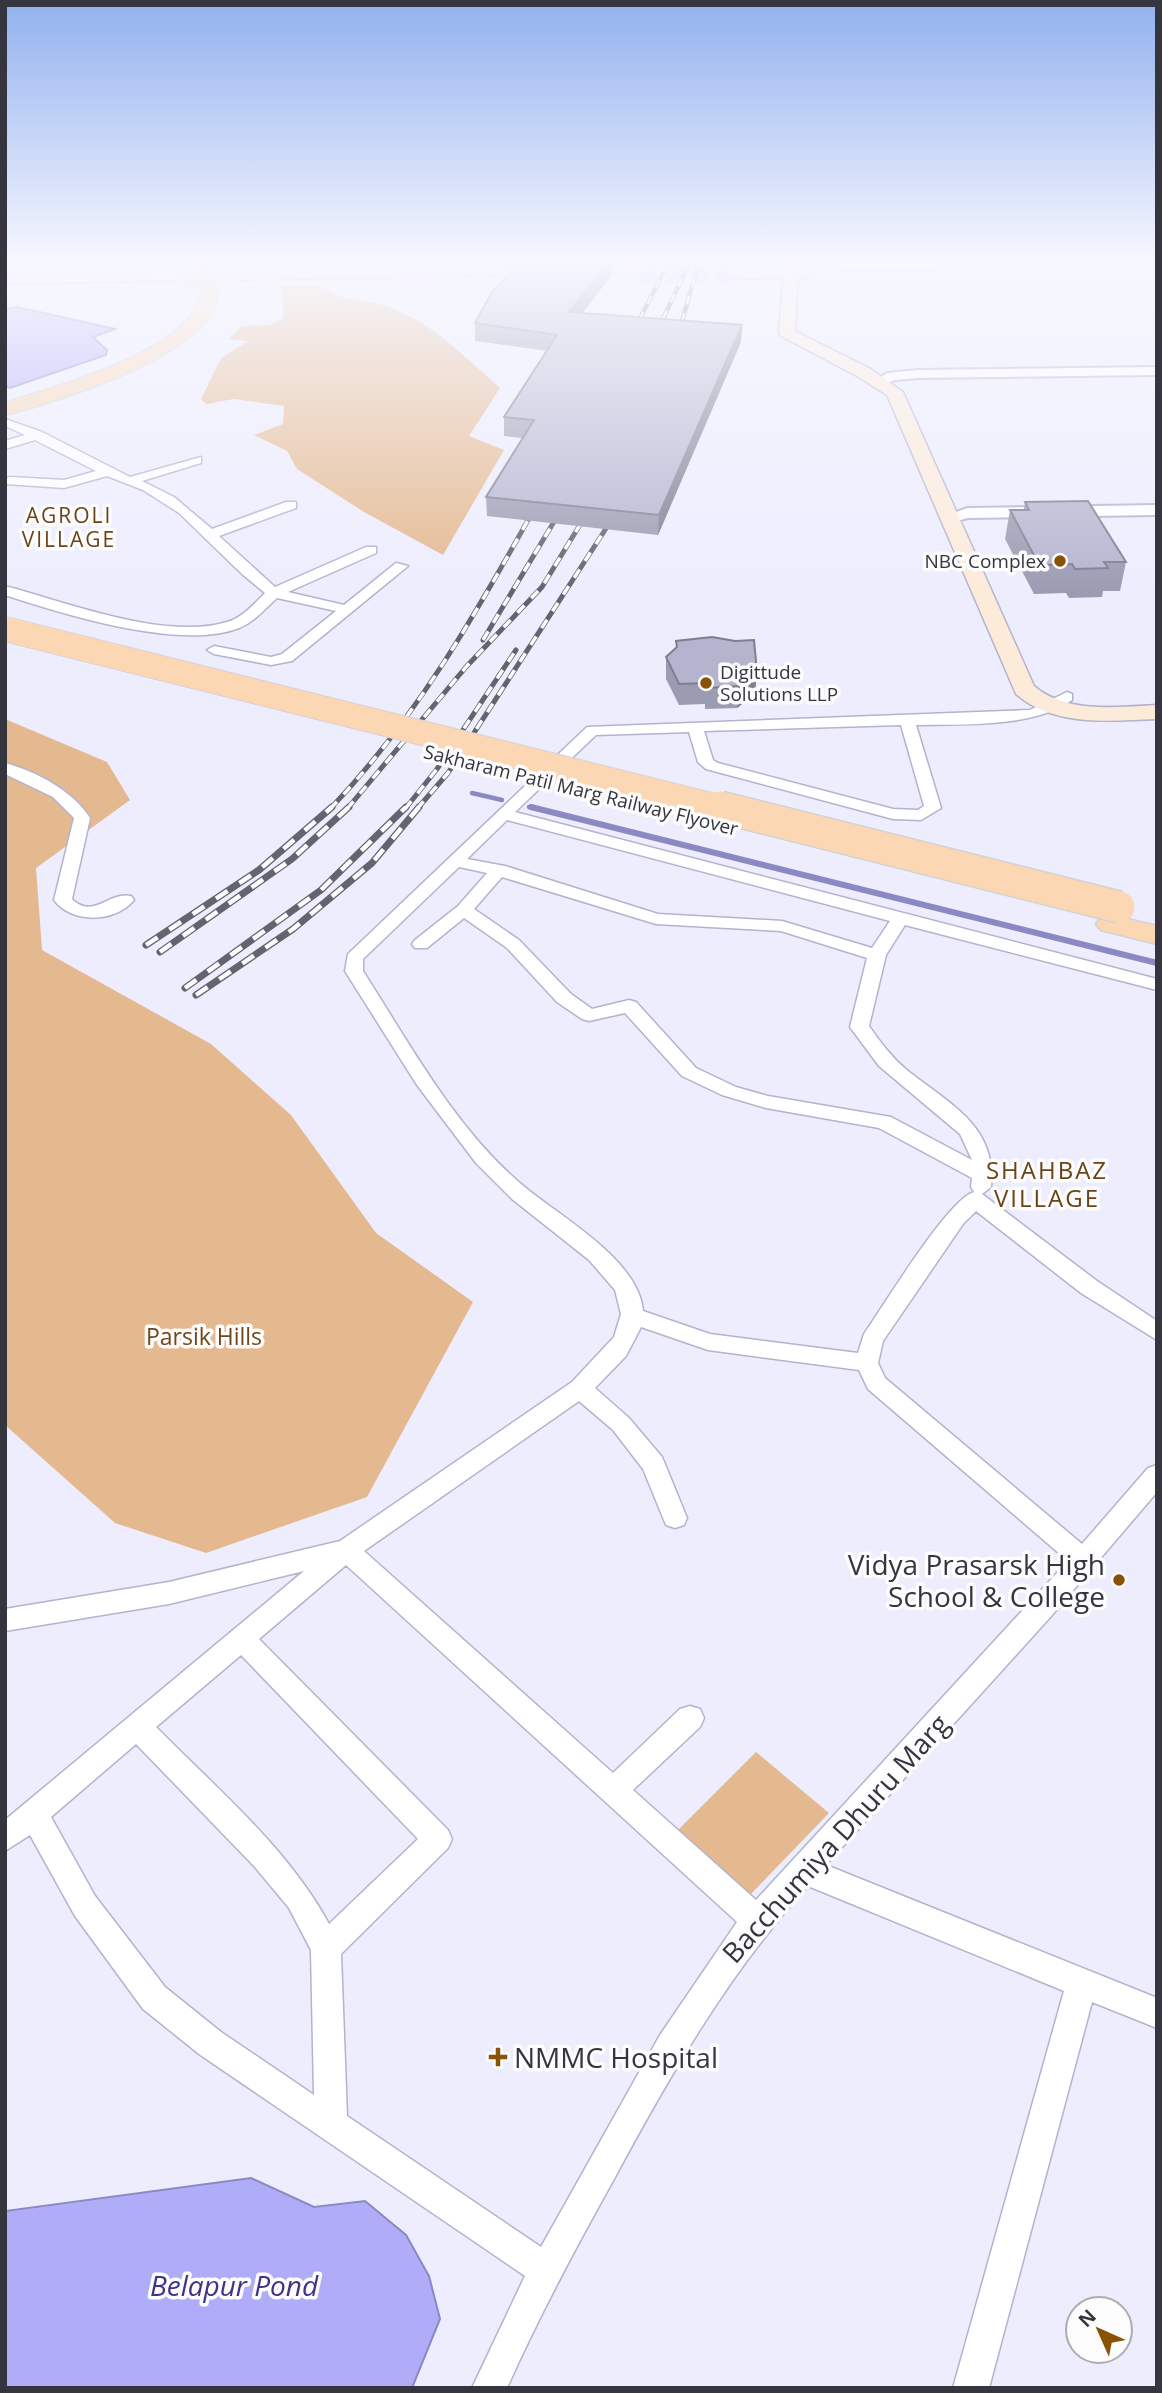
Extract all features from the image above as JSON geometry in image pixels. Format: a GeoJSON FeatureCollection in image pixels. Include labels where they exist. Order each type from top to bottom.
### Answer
{"type":"FeatureCollection","features":[{"type":"Feature","properties":{"kind":"main road"},"geometry":{"type":"LineString","coordinates":[[5,401],[100,370]]}},
{"type":"Feature","properties":{"kind":"main road"},"geometry":{"type":"LineString","coordinates":[[5,409],[118,370]]}},
{"type":"Feature","properties":{"kind":"main road"},"geometry":{"type":"LineString","coordinates":[[868,370],[891,380],[894,392],[998,581]]}},
{"type":"Feature","properties":{"kind":"main road"},"geometry":{"type":"LineString","coordinates":[[962,517],[1024,689],[1030,696],[1060,702],[1090,713],[1157,712]]}},
{"type":"Feature","properties":{"kind":"main road","name":"Sakharam Patil Marg Railway Flyover"},"geometry":{"type":"LineString","coordinates":[[5,629],[1115,915],[1157,935]]}},
{"type":"Feature","properties":{"kind":"main road","name":"Sakharam Patil Marg Railway Flyover"},"geometry":{"type":"LineString","coordinates":[[5,645],[1115,915],[1157,916]]}},
{"type":"Feature","properties":{"kind":"main road"},"geometry":{"type":"LineString","coordinates":[[1042,677],[1047,689],[1060,702],[1157,700]]}},
{"type":"Feature","properties":{"kind":"street"},"geometry":{"type":"LineString","coordinates":[[891,380],[1157,370]]}},
{"type":"Feature","properties":{"kind":"street"},"geometry":{"type":"LineString","coordinates":[[891,380],[1157,377]]}},
{"type":"Feature","properties":{"kind":"street"},"geometry":{"type":"LineString","coordinates":[[5,422],[38,435],[108,472],[146,486],[171,500],[251,579],[274,593],[348,610]]}},
{"type":"Feature","properties":{"kind":"street"},"geometry":{"type":"LineString","coordinates":[[5,445],[38,435]]}},
{"type":"Feature","properties":{"kind":"street"},"geometry":{"type":"LineString","coordinates":[[129,481],[197,460]]}},
{"type":"Feature","properties":{"kind":"street"},"geometry":{"type":"LineString","coordinates":[[10,481],[64,484],[108,472]]}},
{"type":"Feature","properties":{"kind":"street"},"geometry":{"type":"LineString","coordinates":[[209,535],[291,505]]}},
{"type":"Feature","properties":{"kind":"street"},"geometry":{"type":"LineString","coordinates":[[962,517],[1157,510]]}},
{"type":"Feature","properties":{"kind":"street"},"geometry":{"type":"LineString","coordinates":[[962,517],[1157,518]]}},
{"type":"Feature","properties":{"kind":"street"},"geometry":{"type":"LineString","coordinates":[[7,590],[109,618],[194,631],[226,628],[241,622],[274,593],[371,550]]}},
{"type":"Feature","properties":{"kind":"street"},"geometry":{"type":"LineString","coordinates":[[214,650],[279,661],[348,610],[401,566]]}},
{"type":"Feature","properties":{"kind":"street"},"geometry":{"type":"LineString","coordinates":[[202,663],[214,650],[226,628]]}},
{"type":"Feature","properties":{"kind":"street"},"geometry":{"type":"LineString","coordinates":[[5,1838],[346,1550],[580,1388],[614,1357],[630,1330],[631,1301],[620,1277],[506,1183],[447,1115],[354,971],[354,958],[593,730],[697,732],[909,726],[1032,714],[1060,702]]}},
{"type":"Feature","properties":{"kind":"street"},"geometry":{"type":"LineString","coordinates":[[697,732],[706,762],[712,766],[893,814],[911,816],[928,813],[933,808],[909,726]]}},
{"type":"Feature","properties":{"kind":"street"},"geometry":{"type":"LineString","coordinates":[[5,768],[61,796],[75,806],[82,818],[66,876],[63,900],[71,910],[88,914],[125,900]]}},
{"type":"Feature","properties":{"kind":"street"},"geometry":{"type":"LineString","coordinates":[[502,814],[1157,985]]}},
{"type":"Feature","properties":{"kind":"street"},"geometry":{"type":"LineString","coordinates":[[453,861],[499,870],[656,919],[782,926],[877,955]]}},
{"type":"Feature","properties":{"kind":"street"},"geometry":{"type":"LineString","coordinates":[[421,944],[464,911],[499,870]]}},
{"type":"Feature","properties":{"kind":"street"},"geometry":{"type":"LineString","coordinates":[[464,911],[513,944],[564,998],[589,1015],[629,1006],[689,1072],[729,1091],[765,1102],[884,1122],[983,1175]]}},
{"type":"Feature","properties":{"kind":"street"},"geometry":{"type":"LineString","coordinates":[[900,920],[877,955],[859,1027],[886,1061],[962,1123],[983,1154],[983,1175],[975,1199],[955,1219],[872,1340],[867,1363],[876,1383],[1084,1560]]}},
{"type":"Feature","properties":{"kind":"street"},"geometry":{"type":"LineString","coordinates":[[975,1199],[1090,1287],[1157,1332]]}},
{"type":"Feature","properties":{"kind":"street"},"geometry":{"type":"LineString","coordinates":[[631,1315],[708,1342],[867,1363]]}},
{"type":"Feature","properties":{"kind":"street"},"geometry":{"type":"LineString","coordinates":[[580,1388],[621,1424],[653,1464],[675,1518]]}},
{"type":"Feature","properties":{"kind":"street","name":"Bacchumiya Dhuru Marg"},"geometry":{"type":"LineString","coordinates":[[495,2386],[546,2270],[632,2112],[715,1974],[757,1920],[1084,1560],[1157,1475]]}},
{"type":"Feature","properties":{"kind":"street"},"geometry":{"type":"LineString","coordinates":[[5,1620],[170,1593],[346,1550]]}},
{"type":"Feature","properties":{"kind":"street"},"geometry":{"type":"LineString","coordinates":[[346,1550],[757,1920]]}},
{"type":"Feature","properties":{"kind":"street"},"geometry":{"type":"LineString","coordinates":[[242,1639],[438,1839],[326,1948]]}},
{"type":"Feature","properties":{"kind":"street"},"geometry":{"type":"LineString","coordinates":[[613,1791],[690,1718]]}},
{"type":"Feature","properties":{"kind":"street"},"geometry":{"type":"LineString","coordinates":[[137,1727],[264,1856],[299,1898],[326,1948],[331,2123]]}},
{"type":"Feature","properties":{"kind":"street"},"geometry":{"type":"LineString","coordinates":[[34,1815],[85,1906],[154,1998],[209,2043],[546,2270]]}},
{"type":"Feature","properties":{"kind":"street"},"geometry":{"type":"LineString","coordinates":[[803,1870],[1157,2013]]}},
{"type":"Feature","properties":{"kind":"street"},"geometry":{"type":"LineString","coordinates":[[971,2388],[1082,1982]]}},
{"type":"Feature","properties":{"kind":"green space"},"geometry":{"type":"Polygon","coordinates":[[[215,370],[480,370],[500,388],[469,436],[504,450],[443,555],[364,512],[297,469],[287,451],[254,435],[283,424],[284,406],[234,399],[206,404],[201,399],[215,370]]]}},
{"type":"Feature","properties":{"kind":"green space","name":"Parsik Hills"},"geometry":{"type":"Polygon","coordinates":[[[5,719],[107,762],[130,800],[36,868],[42,950],[211,1044],[291,1115],[376,1233],[473,1302],[367,1497],[206,1553],[115,1523],[5,1425],[5,719]]]}},
{"type":"Feature","properties":{"kind":"green space"},"geometry":{"type":"Polygon","coordinates":[[[756,1752],[829,1813],[749,1896],[676,1832],[756,1752]]]}},
{"type":"Feature","properties":{"kind":"water"},"geometry":{"type":"Polygon","coordinates":[[[5,370],[63,370],[10,388],[5,386],[5,370]]]}},
{"type":"Feature","properties":{"kind":"water","name":"Belapur Pond"},"geometry":{"type":"Polygon","coordinates":[[[251,2178],[314,2207],[365,2201],[406,2235],[429,2276],[440,2319],[412,2388],[5,2388],[5,2211],[251,2178]]]}},
{"type":"Feature","properties":{"kind":"building"},"geometry":{"type":"Polygon","coordinates":[[[535,370],[722,370],[659,515],[486,497],[534,420],[504,417],[535,370]]]}},
{"type":"Feature","properties":{"kind":"building"},"geometry":{"type":"Polygon","coordinates":[[[1088,501],[1126,562],[1104,562],[1108,568],[1075,569],[1072,564],[1039,565],[1010,510],[1029,510],[1025,502],[1088,501]]]}},
{"type":"Feature","properties":{"kind":"building"},"geometry":{"type":"Polygon","coordinates":[[[712,637],[735,641],[754,640],[757,672],[738,686],[707,688],[706,683],[679,684],[666,657],[677,647],[676,641],[712,637]]]}},
{"type":"Feature","properties":{"kind":"waterway"},"geometry":{"type":"LineString","coordinates":[[472,793],[502,800]]}},
{"type":"Feature","properties":{"kind":"waterway"},"geometry":{"type":"LineString","coordinates":[[529,807],[538,809]]}},
{"type":"Feature","properties":{"kind":"waterway"},"geometry":{"type":"LineString","coordinates":[[531,807],[1157,963]]}},
{"type":"Feature","properties":{"kind":"railway"},"geometry":{"type":"LineString","coordinates":[[331,808],[390,739],[443,663],[537,504]]}},
{"type":"Feature","properties":{"kind":"railway"},"geometry":{"type":"LineString","coordinates":[[483,640],[564,505]]}},
{"type":"Feature","properties":{"kind":"railway"},"geometry":{"type":"LineString","coordinates":[[348,808],[466,667],[542,587],[589,510]]}},
{"type":"Feature","properties":{"kind":"railway"},"geometry":{"type":"LineString","coordinates":[[417,809],[448,773],[616,513]]}},
{"type":"Feature","properties":{"kind":"railway"},"geometry":{"type":"LineString","coordinates":[[405,809],[437,769],[516,650]]}},
{"type":"Feature","properties":{"kind":"railway"},"geometry":{"type":"LineString","coordinates":[[185,988],[321,890],[406,807]]}},
{"type":"Feature","properties":{"kind":"railway"},"geometry":{"type":"LineString","coordinates":[[196,995],[293,929],[372,863],[419,807]]}},
{"type":"Feature","properties":{"kind":"railway"},"geometry":{"type":"LineString","coordinates":[[146,945],[259,870],[331,808]]}},
{"type":"Feature","properties":{"kind":"railway"},"geometry":{"type":"LineString","coordinates":[[160,952],[292,859],[348,808]]}},
{"type":"Feature","properties":{"kind":"place","name":"NBC Complex"},"geometry":{"type":"Point","coordinates":[1060,561]}},
{"type":"Feature","properties":{"kind":"place","name":"Digittude Solutions LLP"},"geometry":{"type":"Point","coordinates":[706,683]}},
{"type":"Feature","properties":{"kind":"place","name":"Vidya Prasarsk High School & College"},"geometry":{"type":"Point","coordinates":[1119,1580]}},
{"type":"Feature","properties":{"kind":"place","name":"NMMC Hospital"},"geometry":{"type":"Point","coordinates":[498,2057]}},
{"type":"Feature","properties":{"kind":"district","name":"AGROLI VILLAGE"},"geometry":{"type":"Point","coordinates":[69,527]}},
{"type":"Feature","properties":{"kind":"district","name":"SHAHBAZ VILLAGE"},"geometry":{"type":"Point","coordinates":[1047,1183]}}]}
